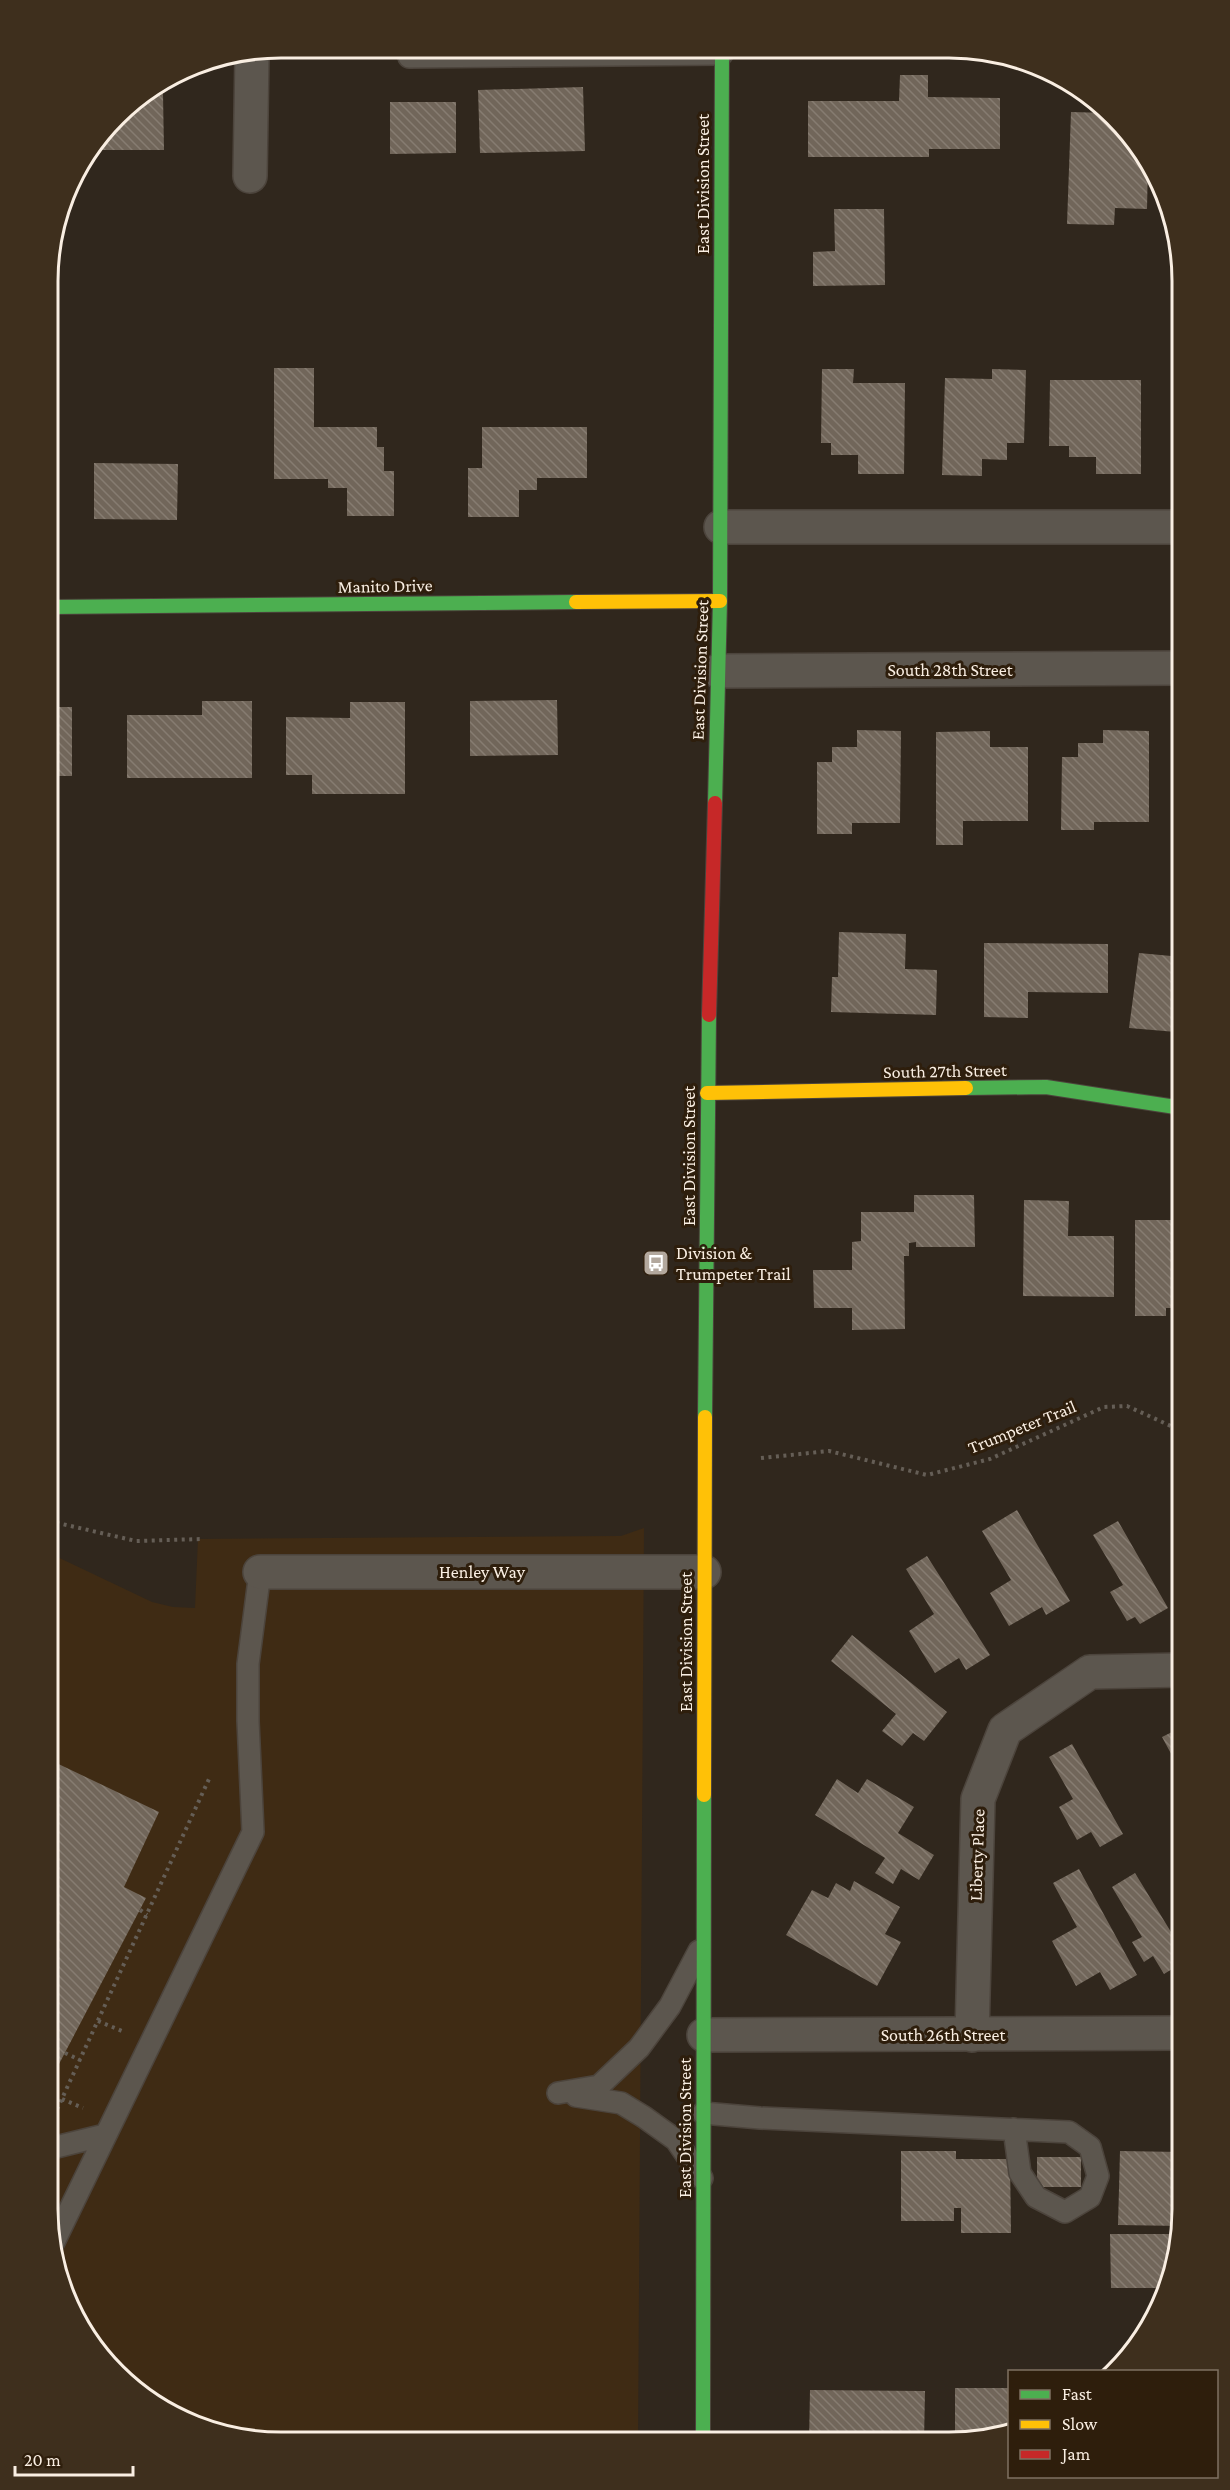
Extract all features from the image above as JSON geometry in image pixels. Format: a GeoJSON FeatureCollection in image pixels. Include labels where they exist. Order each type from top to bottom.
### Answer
{"type":"FeatureCollection","features":[{"type":"Feature","properties":{"kind":"street","name":"East Division Street"},"geometry":{"type":"LineString","coordinates":[[703,2432],[707,1093],[720,601],[722,58]]}},
{"type":"Feature","properties":{"kind":"street"},"geometry":{"type":"LineString","coordinates":[[250,176],[252,60]]}},
{"type":"Feature","properties":{"kind":"street"},"geometry":{"type":"LineString","coordinates":[[721,527],[1172,527]]}},
{"type":"Feature","properties":{"kind":"street","name":"Manito Drive"},"geometry":{"type":"LineString","coordinates":[[58,607],[720,601]]}},
{"type":"Feature","properties":{"kind":"street","name":"South 28th Street"},"geometry":{"type":"LineString","coordinates":[[718,671],[1172,668]]}},
{"type":"Feature","properties":{"kind":"street","name":"South 27th Street"},"geometry":{"type":"LineString","coordinates":[[707,1093],[1046,1087],[1172,1106]]}},
{"type":"Feature","properties":{"kind":"street","name":"Henley Way"},"geometry":{"type":"LineString","coordinates":[[260,1572],[704,1572]]}},
{"type":"Feature","properties":{"kind":"street","name":"Liberty Place"},"geometry":{"type":"LineString","coordinates":[[972,2035],[978,1799],[1005,1730],[1090,1672],[1172,1670]]}},
{"type":"Feature","properties":{"kind":"street","name":"South 26th Street"},"geometry":{"type":"LineString","coordinates":[[704,2036],[1172,2033]]}},
{"type":"Feature","properties":{"kind":"lane"},"geometry":{"type":"LineString","coordinates":[[59,2230],[253,1832],[248,1664],[260,1572]]}},
{"type":"Feature","properties":{"kind":"lane"},"geometry":{"type":"LineString","coordinates":[[703,2180],[676,2140],[621,2103],[558,2093],[599,2086],[639,2048],[670,2006],[704,1942]]}},
{"type":"Feature","properties":{"kind":"lane"},"geometry":{"type":"LineString","coordinates":[[703,2113],[760,2118],[1014,2129],[1069,2132],[1090,2147],[1098,2176],[1090,2197],[1065,2212],[1036,2197],[1020,2173],[1014,2129]]}},
{"type":"Feature","properties":{"kind":"lane"},"geometry":{"type":"LineString","coordinates":[[58,2147],[105,2135]]}},
{"type":"Feature","properties":{"kind":"path","name":"Trumpeter Trail"},"geometry":{"type":"LineString","coordinates":[[761,1458],[829,1450],[927,1475],[990,1459],[1104,1407],[1127,1406],[1172,1426]]}},
{"type":"Feature","properties":{"kind":"path"},"geometry":{"type":"LineString","coordinates":[[58,1523],[136,1540],[202,1539]]}},
{"type":"Feature","properties":{"kind":"path"},"geometry":{"type":"LineString","coordinates":[[58,2108],[209,1779]]}},
{"type":"Feature","properties":{"kind":"path"},"geometry":{"type":"LineString","coordinates":[[140,1910],[147,1915]]}},
{"type":"Feature","properties":{"kind":"path"},"geometry":{"type":"LineString","coordinates":[[65,2053],[80,2061]]}},
{"type":"Feature","properties":{"kind":"shaded area"},"geometry":{"type":"Polygon","coordinates":[[[644,1528],[638,2432],[281,2432],[252,2430],[223,2424],[183,2409],[157,2394],[134,2376],[96,2333],[75,2294],[60,2238],[58,2209],[58,1557],[152,1602],[173,1607],[195,1608],[198,1539],[621,1536],[644,1528]]]}},
{"type":"Feature","properties":{"kind":"building"},"geometry":{"type":"Polygon","coordinates":[[[900,75],[928,75],[928,97],[1000,98],[1000,149],[929,149],[929,157],[808,157],[808,101],[899,101],[900,75]]]}},
{"type":"Feature","properties":{"kind":"building"},"geometry":{"type":"Polygon","coordinates":[[[583,87],[585,151],[480,153],[478,90],[583,87]]]}},
{"type":"Feature","properties":{"kind":"building"},"geometry":{"type":"Polygon","coordinates":[[[163,94],[164,150],[101,150],[134,114],[163,94]]]}},
{"type":"Feature","properties":{"kind":"building"},"geometry":{"type":"Polygon","coordinates":[[[390,102],[456,102],[456,153],[390,154],[390,102]]]}},
{"type":"Feature","properties":{"kind":"building"},"geometry":{"type":"Polygon","coordinates":[[[1071,112],[1094,113],[1126,146],[1142,170],[1148,180],[1147,209],[1115,208],[1114,225],[1067,224],[1071,112]]]}},
{"type":"Feature","properties":{"kind":"building"},"geometry":{"type":"Polygon","coordinates":[[[834,209],[884,209],[885,285],[813,286],[813,252],[835,251],[834,209]]]}},
{"type":"Feature","properties":{"kind":"building"},"geometry":{"type":"Polygon","coordinates":[[[274,368],[314,368],[314,427],[377,427],[377,447],[384,447],[384,471],[394,471],[394,516],[347,516],[347,488],[328,488],[328,479],[274,479],[274,368]]]}},
{"type":"Feature","properties":{"kind":"building"},"geometry":{"type":"Polygon","coordinates":[[[822,369],[854,369],[853,383],[905,383],[904,474],[858,474],[858,455],[831,455],[831,443],[821,443],[822,369]]]}},
{"type":"Feature","properties":{"kind":"building"},"geometry":{"type":"Polygon","coordinates":[[[992,369],[1026,370],[1024,443],[1007,443],[1007,460],[982,459],[982,476],[942,475],[945,378],[992,379],[992,369]]]}},
{"type":"Feature","properties":{"kind":"building"},"geometry":{"type":"Polygon","coordinates":[[[1050,380],[1141,380],[1141,474],[1096,474],[1096,457],[1069,457],[1069,446],[1049,446],[1050,380]]]}},
{"type":"Feature","properties":{"kind":"building"},"geometry":{"type":"Polygon","coordinates":[[[482,427],[587,427],[587,478],[537,478],[537,490],[519,490],[519,517],[468,517],[468,468],[482,468],[482,427]]]}},
{"type":"Feature","properties":{"kind":"building"},"geometry":{"type":"Polygon","coordinates":[[[94,463],[178,464],[177,520],[94,519],[94,463]]]}},
{"type":"Feature","properties":{"kind":"building"},"geometry":{"type":"Polygon","coordinates":[[[557,700],[558,755],[470,756],[470,701],[557,700]]]}},
{"type":"Feature","properties":{"kind":"building"},"geometry":{"type":"Polygon","coordinates":[[[202,701],[252,701],[252,778],[127,778],[127,715],[202,715],[202,701]]]}},
{"type":"Feature","properties":{"kind":"building"},"geometry":{"type":"Polygon","coordinates":[[[350,702],[405,702],[405,794],[312,794],[312,775],[286,775],[286,717],[350,718],[350,702]]]}},
{"type":"Feature","properties":{"kind":"building"},"geometry":{"type":"Polygon","coordinates":[[[58,707],[72,707],[72,776],[58,776],[58,707]]]}},
{"type":"Feature","properties":{"kind":"building"},"geometry":{"type":"Polygon","coordinates":[[[857,730],[901,731],[900,823],[852,823],[852,834],[817,834],[817,762],[832,762],[832,747],[857,747],[857,730]]]}},
{"type":"Feature","properties":{"kind":"building"},"geometry":{"type":"Polygon","coordinates":[[[1103,730],[1149,731],[1149,822],[1094,822],[1094,830],[1061,830],[1062,757],[1078,757],[1078,743],[1103,743],[1103,730]]]}},
{"type":"Feature","properties":{"kind":"building"},"geometry":{"type":"Polygon","coordinates":[[[990,731],[990,747],[1028,747],[1028,821],[963,821],[963,845],[936,845],[936,732],[990,731]]]}},
{"type":"Feature","properties":{"kind":"building"},"geometry":{"type":"Polygon","coordinates":[[[839,932],[906,934],[905,969],[937,970],[936,1015],[831,1012],[832,977],[838,977],[839,932]]]}},
{"type":"Feature","properties":{"kind":"building"},"geometry":{"type":"Polygon","coordinates":[[[984,943],[1108,944],[1108,993],[1028,992],[1028,1018],[984,1017],[984,943]]]}},
{"type":"Feature","properties":{"kind":"building"},"geometry":{"type":"Polygon","coordinates":[[[1139,953],[1172,956],[1172,1032],[1129,1028],[1139,953]]]}},
{"type":"Feature","properties":{"kind":"building"},"geometry":{"type":"Polygon","coordinates":[[[914,1195],[974,1195],[975,1247],[916,1247],[916,1242],[909,1243],[909,1256],[904,1256],[905,1329],[852,1330],[852,1308],[814,1308],[813,1270],[852,1270],[852,1242],[861,1241],[861,1212],[914,1212],[914,1195]]]}},
{"type":"Feature","properties":{"kind":"building"},"geometry":{"type":"Polygon","coordinates":[[[1024,1200],[1069,1201],[1068,1236],[1114,1236],[1114,1297],[1023,1296],[1024,1200]]]}},
{"type":"Feature","properties":{"kind":"building"},"geometry":{"type":"Polygon","coordinates":[[[1135,1220],[1172,1220],[1172,1308],[1166,1308],[1166,1316],[1135,1316],[1135,1220]]]}},
{"type":"Feature","properties":{"kind":"building"},"geometry":{"type":"Polygon","coordinates":[[[1017,1510],[1070,1601],[1046,1615],[1042,1607],[1009,1626],[990,1593],[1011,1580],[982,1531],[1017,1510]]]}},
{"type":"Feature","properties":{"kind":"building"},"geometry":{"type":"Polygon","coordinates":[[[1118,1521],[1168,1608],[1140,1624],[1135,1617],[1127,1621],[1110,1592],[1123,1585],[1093,1535],[1118,1521]]]}},
{"type":"Feature","properties":{"kind":"building"},"geometry":{"type":"Polygon","coordinates":[[[927,1556],[990,1655],[966,1670],[959,1658],[935,1673],[909,1631],[934,1614],[906,1569],[927,1556]]]}},
{"type":"Feature","properties":{"kind":"building"},"geometry":{"type":"Polygon","coordinates":[[[852,1635],[947,1712],[924,1741],[913,1733],[902,1746],[882,1731],[896,1714],[831,1661],[852,1635]]]}},
{"type":"Feature","properties":{"kind":"building"},"geometry":{"type":"Polygon","coordinates":[[[1172,1732],[1172,1756],[1162,1737],[1172,1732]]]}},
{"type":"Feature","properties":{"kind":"building"},"geometry":{"type":"Polygon","coordinates":[[[1072,1744],[1123,1834],[1100,1847],[1091,1832],[1077,1840],[1059,1807],[1073,1799],[1049,1757],[1072,1744]]]}},
{"type":"Feature","properties":{"kind":"building"},"geometry":{"type":"Polygon","coordinates":[[[58,1764],[159,1812],[124,1887],[146,1898],[58,2066],[58,1764]]]}},
{"type":"Feature","properties":{"kind":"building"},"geometry":{"type":"Polygon","coordinates":[[[837,1779],[858,1793],[867,1779],[914,1807],[898,1833],[934,1855],[919,1880],[901,1869],[893,1884],[875,1873],[885,1858],[815,1815],[837,1779]]]}},
{"type":"Feature","properties":{"kind":"building"},"geometry":{"type":"Polygon","coordinates":[[[1079,1869],[1137,1975],[1110,1990],[1100,1972],[1076,1986],[1052,1941],[1077,1927],[1053,1883],[1079,1869]]]}},
{"type":"Feature","properties":{"kind":"building"},"geometry":{"type":"Polygon","coordinates":[[[1135,1873],[1172,1934],[1172,1969],[1164,1974],[1153,1956],[1144,1962],[1132,1942],[1142,1937],[1112,1887],[1135,1873]]]}},
{"type":"Feature","properties":{"kind":"building"},"geometry":{"type":"Polygon","coordinates":[[[854,1881],[900,1907],[885,1934],[901,1942],[877,1986],[786,1935],[812,1890],[828,1898],[836,1883],[850,1891],[854,1881]]]}},
{"type":"Feature","properties":{"kind":"building"},"geometry":{"type":"Polygon","coordinates":[[[901,2151],[956,2151],[956,2159],[1010,2159],[1011,2233],[961,2233],[961,2208],[954,2208],[954,2221],[901,2221],[901,2151]]]}},
{"type":"Feature","properties":{"kind":"building"},"geometry":{"type":"Polygon","coordinates":[[[1120,2151],[1172,2152],[1171,2226],[1118,2225],[1120,2151]]]}},
{"type":"Feature","properties":{"kind":"building"},"geometry":{"type":"Polygon","coordinates":[[[1037,2157],[1081,2157],[1081,2187],[1037,2187],[1037,2157]]]}},
{"type":"Feature","properties":{"kind":"building"},"geometry":{"type":"Polygon","coordinates":[[[1110,2234],[1170,2234],[1157,2288],[1111,2288],[1110,2234]]]}},
{"type":"Feature","properties":{"kind":"building"},"geometry":{"type":"Polygon","coordinates":[[[955,2388],[1008,2388],[1008,2424],[978,2430],[955,2432],[955,2388]]]}},
{"type":"Feature","properties":{"kind":"building"},"geometry":{"type":"Polygon","coordinates":[[[810,2390],[925,2391],[924,2432],[809,2432],[810,2390]]]}},
{"type":"Feature","properties":{"kind":"traffic: fast"},"geometry":{"type":"LineString","coordinates":[[715,803],[720,601],[722,58]]}},
{"type":"Feature","properties":{"kind":"traffic: fast"},"geometry":{"type":"LineString","coordinates":[[58,607],[576,602]]}},
{"type":"Feature","properties":{"kind":"traffic: fast"},"geometry":{"type":"LineString","coordinates":[[705,1417],[709,1015]]}},
{"type":"Feature","properties":{"kind":"traffic: fast"},"geometry":{"type":"LineString","coordinates":[[966,1088],[1046,1087],[1172,1106]]}},
{"type":"Feature","properties":{"kind":"traffic: fast"},"geometry":{"type":"LineString","coordinates":[[703,2432],[704,1795]]}},
{"type":"Feature","properties":{"kind":"traffic: slow"},"geometry":{"type":"LineString","coordinates":[[576,602],[720,601]]}},
{"type":"Feature","properties":{"kind":"traffic: slow"},"geometry":{"type":"LineString","coordinates":[[707,1093],[966,1088]]}},
{"type":"Feature","properties":{"kind":"traffic: slow"},"geometry":{"type":"LineString","coordinates":[[704,1795],[705,1417]]}},
{"type":"Feature","properties":{"kind":"traffic: jam"},"geometry":{"type":"LineString","coordinates":[[709,1015],[715,803]]}},
{"type":"Feature","properties":{"kind":"place","name":"Division & Trumpeter Trail"},"geometry":{"type":"Point","coordinates":[656,1263]}}]}
